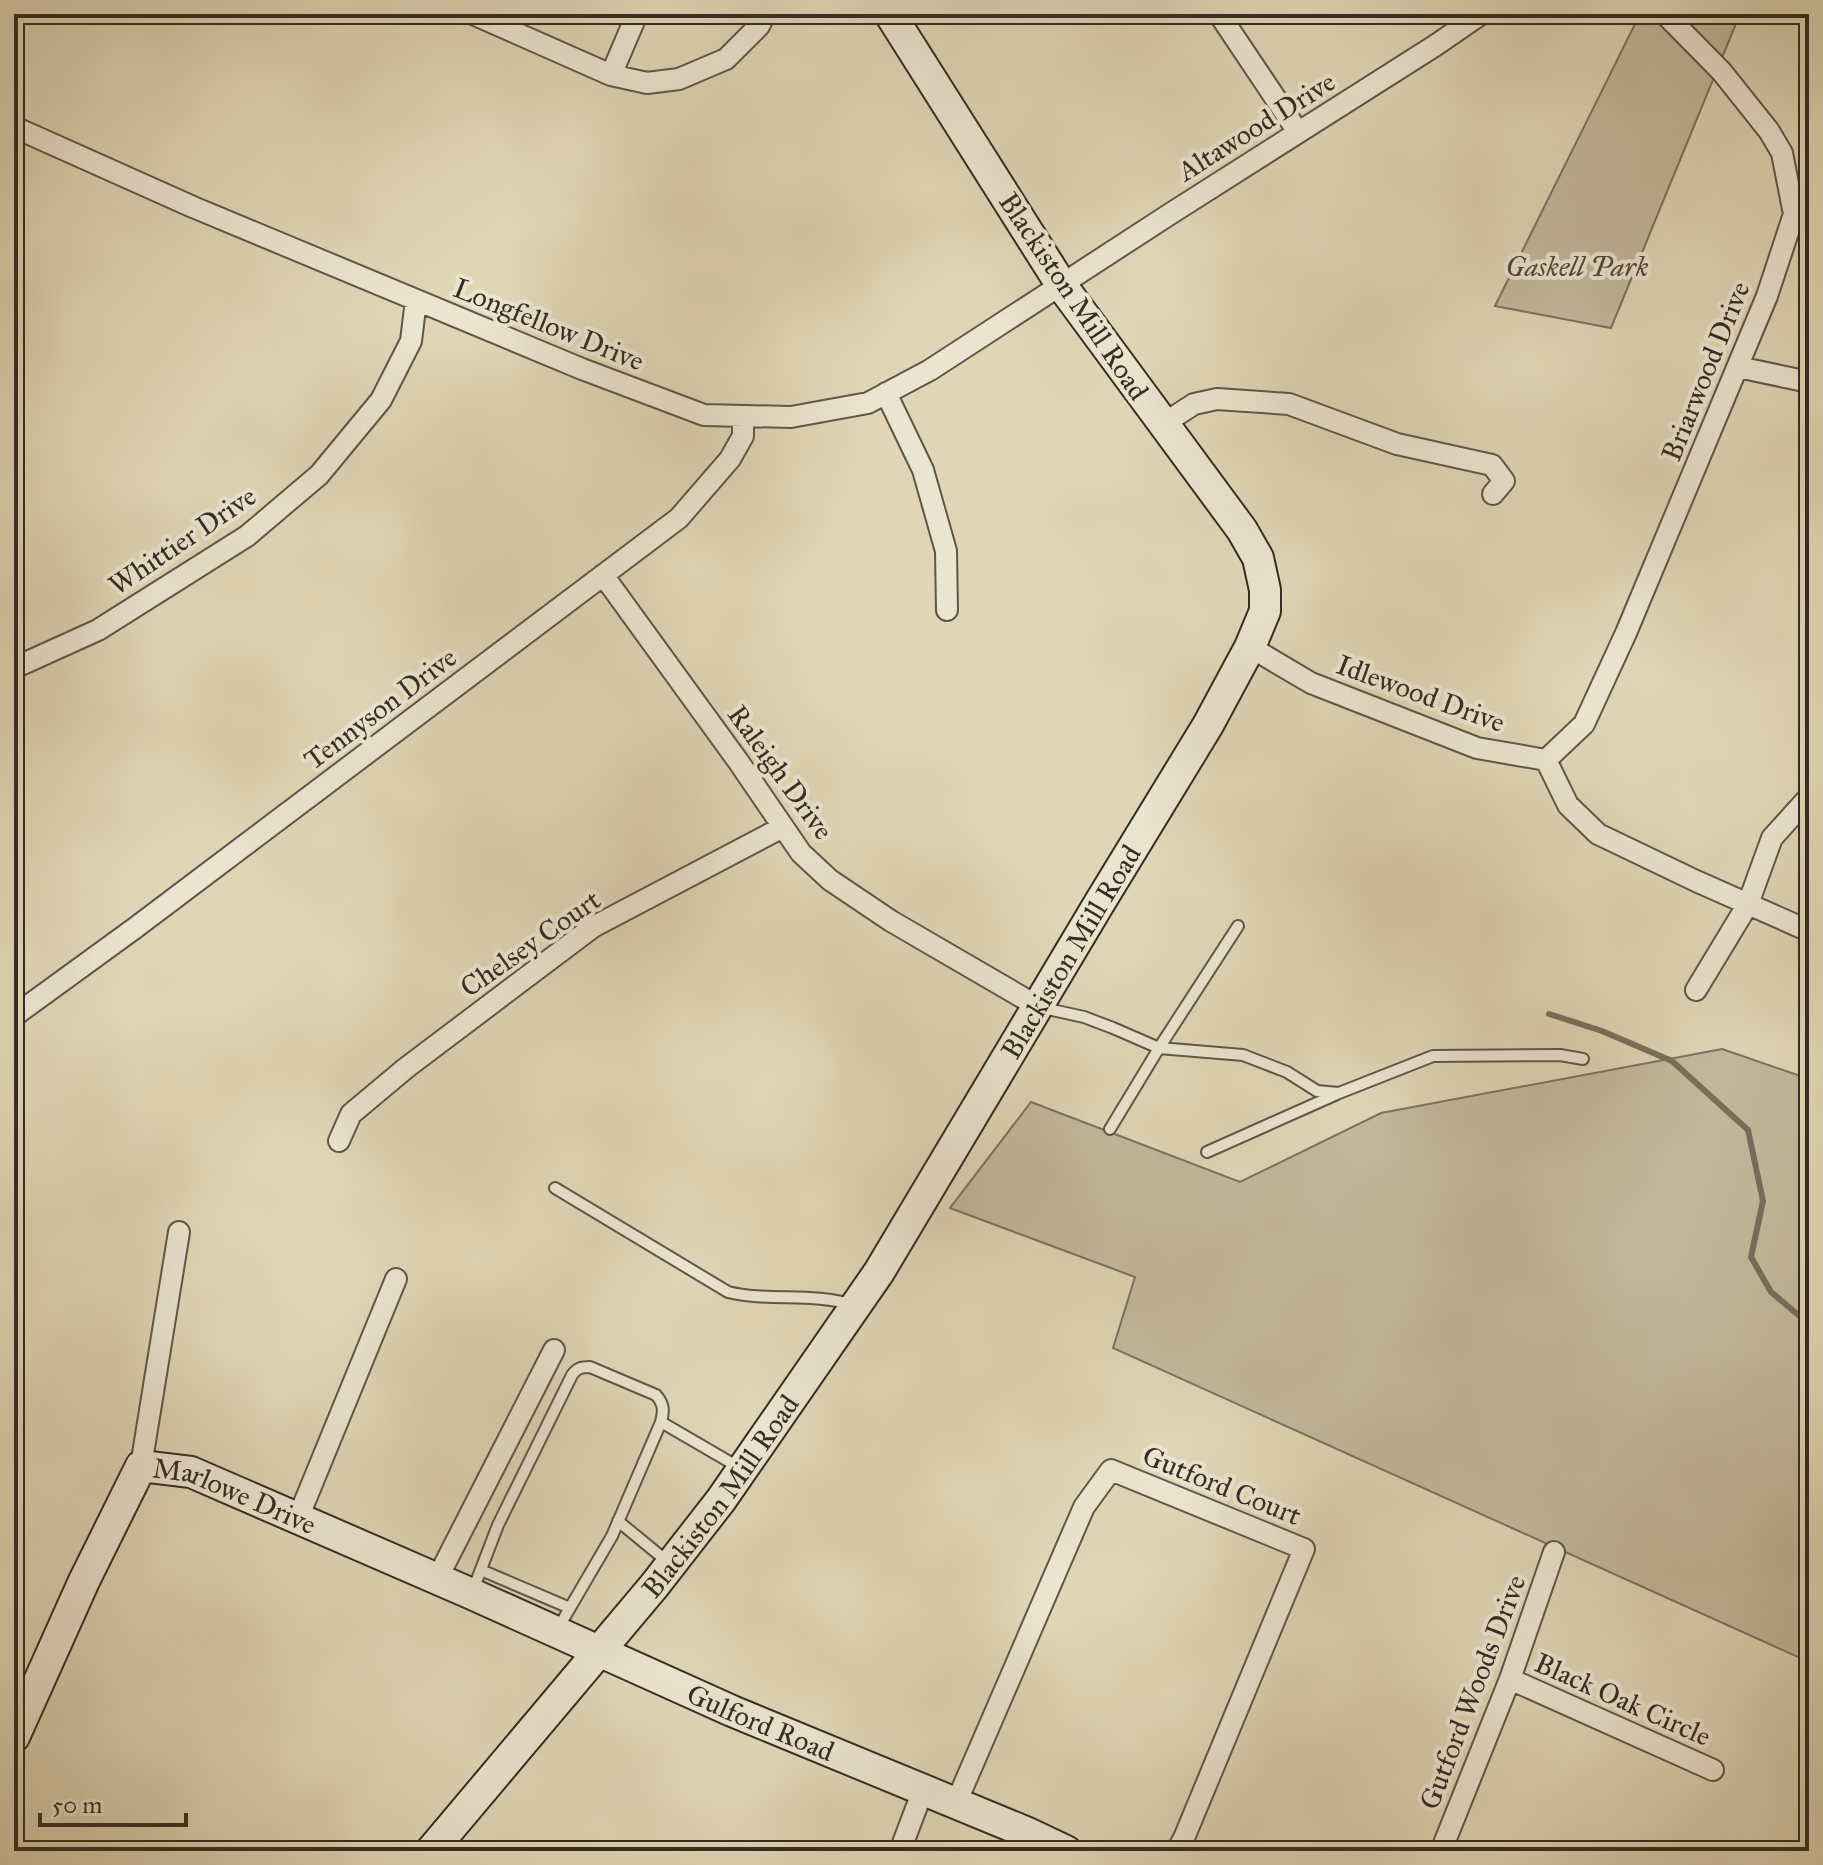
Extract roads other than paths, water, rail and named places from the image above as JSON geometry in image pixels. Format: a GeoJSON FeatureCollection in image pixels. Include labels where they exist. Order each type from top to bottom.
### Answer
{"type":"FeatureCollection","features":[{"type":"Feature","properties":{"kind":"main road","name":"Blackiston Mill Road"},"geometry":{"type":"LineString","coordinates":[[431,1851],[671,1564],[742,1469],[855,1306],[889,1255],[1208,725],[1250,647],[1265,611],[1265,590],[1258,558],[1242,530],[1062,286],[890,14]]}},
{"type":"Feature","properties":{"kind":"main road","name":"Marlowe Drive"},"geometry":{"type":"LineString","coordinates":[[14,1737],[84,1581],[141,1466],[191,1472],[437,1579],[476,1582],[563,1620],[599,1651]]}},
{"type":"Feature","properties":{"kind":"main road","name":"Gulford Road"},"geometry":{"type":"LineString","coordinates":[[599,1651],[732,1711],[956,1803],[1024,1842],[1066,1851]]}},
{"type":"Feature","properties":{"kind":"street"},"geometry":{"type":"LineString","coordinates":[[473,14],[611,75],[647,83],[679,79],[726,59],[759,26],[765,14]]}},
{"type":"Feature","properties":{"kind":"street"},"geometry":{"type":"LineString","coordinates":[[611,75],[637,14]]}},
{"type":"Feature","properties":{"kind":"street"},"geometry":{"type":"LineString","coordinates":[[1219,14],[1298,132]]}},
{"type":"Feature","properties":{"kind":"street","name":"Altawood Drive"},"geometry":{"type":"LineString","coordinates":[[1062,286],[1481,14]]}},
{"type":"Feature","properties":{"kind":"street","name":"Briarwood Drive"},"geometry":{"type":"LineString","coordinates":[[1546,760],[1584,724],[1626,633],[1767,296],[1794,214],[1782,153],[1769,131],[1722,72],[1665,14]]}},
{"type":"Feature","properties":{"kind":"street","name":"Longfellow Drive"},"geometry":{"type":"LineString","coordinates":[[14,127],[193,207],[582,369],[704,415],[791,417],[868,403],[930,370],[1062,286]]}},
{"type":"Feature","properties":{"kind":"street","name":"Whittier Drive"},"geometry":{"type":"LineString","coordinates":[[14,668],[98,630],[235,544],[319,475],[381,400],[411,341],[416,300]]}},
{"type":"Feature","properties":{"kind":"street"},"geometry":{"type":"LineString","coordinates":[[1738,367],[1809,382]]}},
{"type":"Feature","properties":{"kind":"street"},"geometry":{"type":"LineString","coordinates":[[886,393],[927,483],[946,551],[947,610]]}},
{"type":"Feature","properties":{"kind":"street"},"geometry":{"type":"LineString","coordinates":[[1163,424],[1194,404],[1217,399],[1289,404],[1397,444],[1492,465],[1504,481],[1493,494]]}},
{"type":"Feature","properties":{"kind":"street","name":"Tennyson Drive"},"geometry":{"type":"LineString","coordinates":[[14,1016],[679,518],[737,448],[743,436],[743,416]]}},
{"type":"Feature","properties":{"kind":"street","name":"Raleigh Drive"},"geometry":{"type":"LineString","coordinates":[[603,575],[801,853],[830,880],[891,921],[1037,1006]]}},
{"type":"Feature","properties":{"kind":"street","name":"Idlewood Drive"},"geometry":{"type":"LineString","coordinates":[[1250,647],[1311,683],[1477,748],[1546,760]]}},
{"type":"Feature","properties":{"kind":"street"},"geometry":{"type":"LineString","coordinates":[[1546,760],[1568,805],[1598,834],[1809,931]]}},
{"type":"Feature","properties":{"kind":"street"},"geometry":{"type":"LineString","coordinates":[[1696,990],[1748,904],[1772,838],[1809,797]]}},
{"type":"Feature","properties":{"kind":"street","name":"Chelsey Court"},"geometry":{"type":"LineString","coordinates":[[339,1141],[351,1114],[406,1068],[593,927],[783,827]]}},
{"type":"Feature","properties":{"kind":"street"},"geometry":{"type":"LineString","coordinates":[[141,1466],[179,1232]]}},
{"type":"Feature","properties":{"kind":"street"},"geometry":{"type":"LineString","coordinates":[[298,1518],[396,1279]]}},
{"type":"Feature","properties":{"kind":"street"},"geometry":{"type":"LineString","coordinates":[[437,1579],[554,1350]]}},
{"type":"Feature","properties":{"kind":"street","name":"Gutford Court"},"geometry":{"type":"LineString","coordinates":[[956,1803],[1084,1507],[1111,1470],[1304,1549],[1177,1851]]}},
{"type":"Feature","properties":{"kind":"street","name":"Gutford Woods Drive"},"geometry":{"type":"LineString","coordinates":[[1441,1851],[1510,1679],[1554,1552]]}},
{"type":"Feature","properties":{"kind":"street","name":"Black Oak Circle"},"geometry":{"type":"LineString","coordinates":[[1510,1679],[1713,1770]]}},
{"type":"Feature","properties":{"kind":"street"},"geometry":{"type":"LineString","coordinates":[[900,1851],[923,1790]]}},
{"type":"Feature","properties":{"kind":"lane"},"geometry":{"type":"LineString","coordinates":[[1110,1129],[1238,926]]}},
{"type":"Feature","properties":{"kind":"lane"},"geometry":{"type":"LineString","coordinates":[[1037,1006],[1098,1022],[1159,1048],[1243,1055],[1287,1072],[1317,1091],[1339,1093]]}},
{"type":"Feature","properties":{"kind":"lane"},"geometry":{"type":"LineString","coordinates":[[1207,1152],[1339,1093],[1433,1056],[1560,1055],[1583,1059]]}},
{"type":"Feature","properties":{"kind":"lane"},"geometry":{"type":"LineString","coordinates":[[555,1188],[728,1292],[748,1297],[828,1299],[855,1306]]}},
{"type":"Feature","properties":{"kind":"lane"},"geometry":{"type":"LineString","coordinates":[[476,1582],[498,1525],[576,1370],[590,1367],[656,1395],[664,1411],[661,1422],[612,1536],[563,1620]]}},
{"type":"Feature","properties":{"kind":"lane"},"geometry":{"type":"LineString","coordinates":[[661,1422],[742,1469]]}},
{"type":"Feature","properties":{"kind":"lane"},"geometry":{"type":"LineString","coordinates":[[618,1521],[671,1564]]}},
{"type":"Feature","properties":{"kind":"waterway"},"geometry":{"type":"LineString","coordinates":[[1549,1014],[1602,1031],[1672,1061],[1748,1130],[1763,1201],[1751,1257],[1771,1292],[1809,1324]]}},
{"type":"Feature","properties":{"kind":"park label","name":"Gaskell Park"},"geometry":{"type":"Point","coordinates":[1577,266]}}]}
